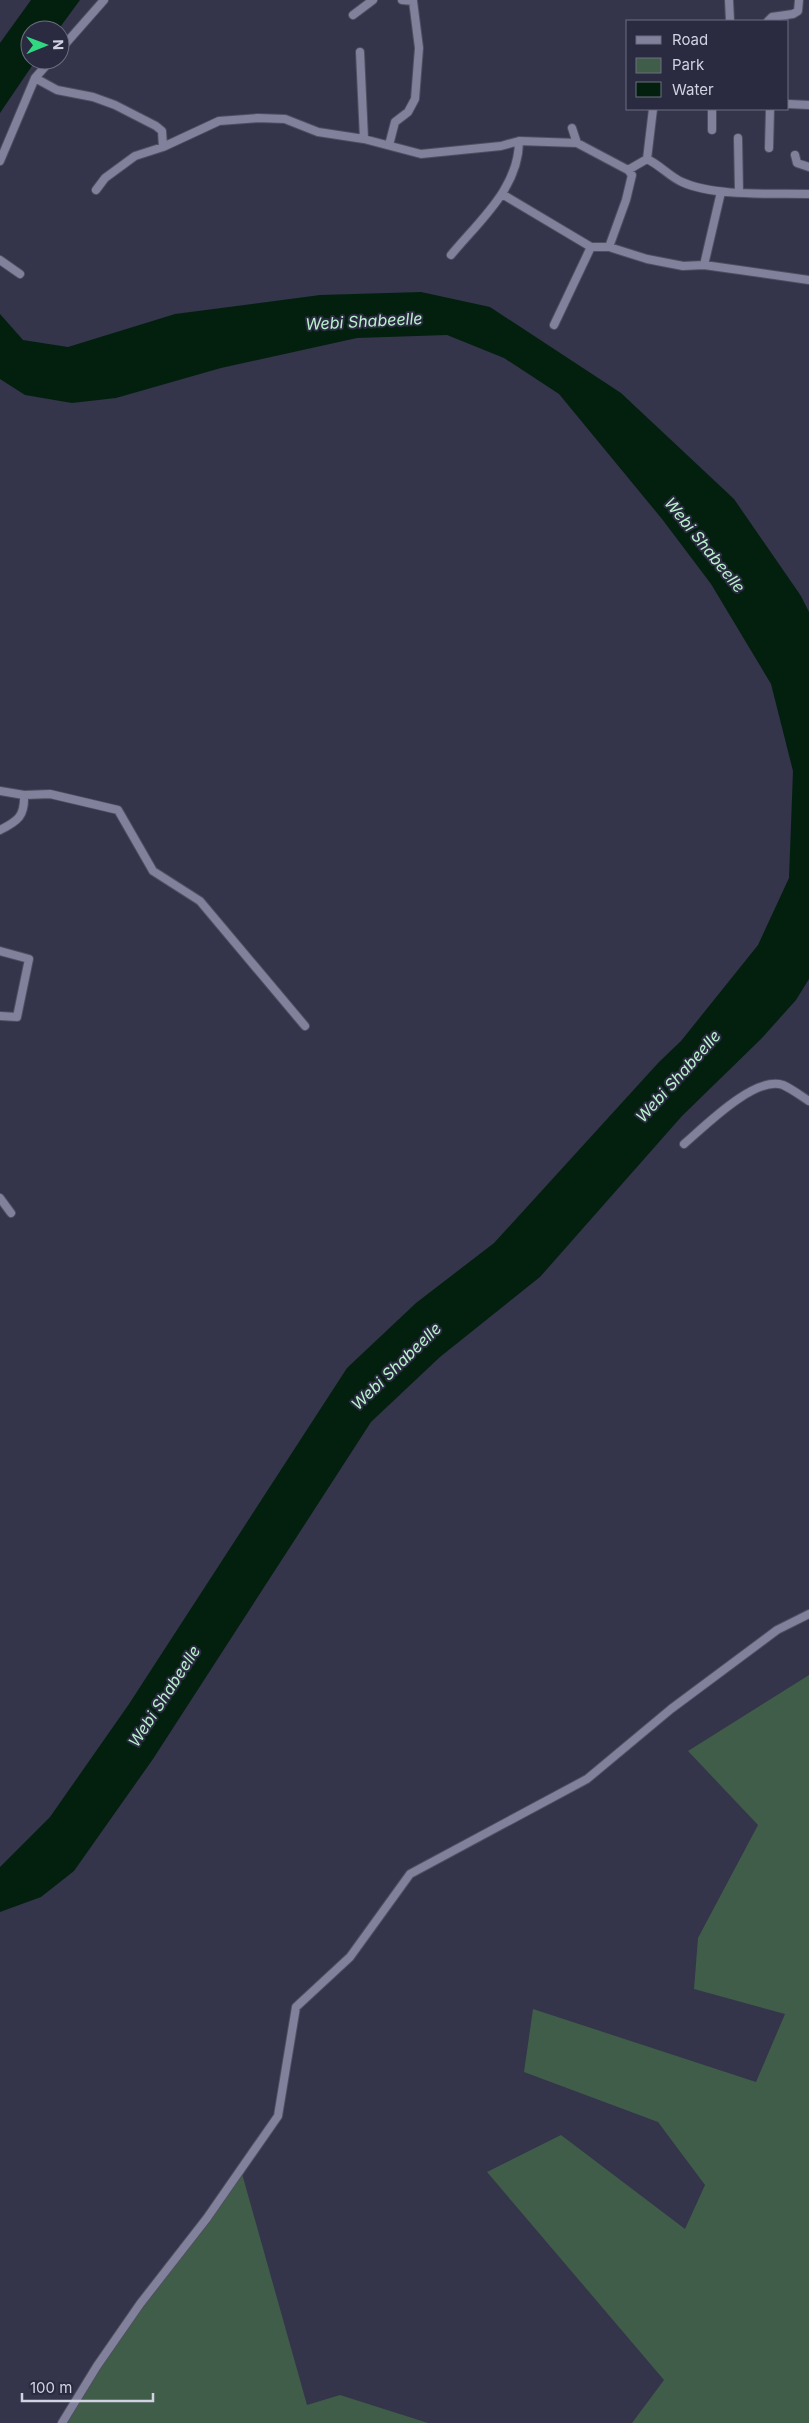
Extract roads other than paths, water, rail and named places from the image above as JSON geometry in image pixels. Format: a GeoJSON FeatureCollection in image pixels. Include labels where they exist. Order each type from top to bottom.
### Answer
{"type":"FeatureCollection","features":[{"type":"Feature","properties":{"kind":"street"},"geometry":{"type":"LineString","coordinates":[[70,39],[104,0]]}},
{"type":"Feature","properties":{"kind":"street"},"geometry":{"type":"LineString","coordinates":[[353,15],[373,0]]}},
{"type":"Feature","properties":{"kind":"street"},"geometry":{"type":"LineString","coordinates":[[389,145],[395,122],[408,112],[415,99],[418,48],[413,1],[402,0]]}},
{"type":"Feature","properties":{"kind":"street"},"geometry":{"type":"LineString","coordinates":[[728,0],[730,20]]}},
{"type":"Feature","properties":{"kind":"street"},"geometry":{"type":"LineString","coordinates":[[769,20],[772,17],[793,14],[798,11],[798,0]]}},
{"type":"Feature","properties":{"kind":"street"},"geometry":{"type":"LineString","coordinates":[[360,52],[364,139]]}},
{"type":"Feature","properties":{"kind":"street"},"geometry":{"type":"LineString","coordinates":[[0,161],[35,78],[42,70]]}},
{"type":"Feature","properties":{"kind":"street"},"geometry":{"type":"LineString","coordinates":[[35,78],[58,90],[93,97],[136,115],[162,131],[163,147]]}},
{"type":"Feature","properties":{"kind":"street"},"geometry":{"type":"LineString","coordinates":[[789,104],[809,105]]}},
{"type":"Feature","properties":{"kind":"street"},"geometry":{"type":"LineString","coordinates":[[647,159],[654,110]]}},
{"type":"Feature","properties":{"kind":"street"},"geometry":{"type":"LineString","coordinates":[[712,110],[712,130]]}},
{"type":"Feature","properties":{"kind":"street"},"geometry":{"type":"LineString","coordinates":[[770,110],[770,148]]}},
{"type":"Feature","properties":{"kind":"street"},"geometry":{"type":"LineString","coordinates":[[96,190],[105,178],[135,156],[163,147],[218,120],[285,119],[318,132],[364,139],[421,154],[501,146],[519,141],[577,143],[628,170],[632,175],[609,247]]}},
{"type":"Feature","properties":{"kind":"street"},"geometry":{"type":"LineString","coordinates":[[572,128],[577,143]]}},
{"type":"Feature","properties":{"kind":"street"},"geometry":{"type":"LineString","coordinates":[[738,138],[739,192]]}},
{"type":"Feature","properties":{"kind":"street"},"geometry":{"type":"LineString","coordinates":[[451,255],[510,182],[519,157],[519,141]]}},
{"type":"Feature","properties":{"kind":"street"},"geometry":{"type":"LineString","coordinates":[[795,155],[797,163],[809,167]]}},
{"type":"Feature","properties":{"kind":"street"},"geometry":{"type":"LineString","coordinates":[[628,170],[647,159]]}},
{"type":"Feature","properties":{"kind":"street"},"geometry":{"type":"LineString","coordinates":[[647,159],[660,165],[682,182],[721,192],[809,194]]}},
{"type":"Feature","properties":{"kind":"street"},"geometry":{"type":"LineString","coordinates":[[704,265],[721,192]]}},
{"type":"Feature","properties":{"kind":"street"},"geometry":{"type":"LineString","coordinates":[[502,194],[591,247],[609,247],[647,259],[683,266],[704,265],[809,280]]}},
{"type":"Feature","properties":{"kind":"street"},"geometry":{"type":"LineString","coordinates":[[554,325],[591,247]]}},
{"type":"Feature","properties":{"kind":"street"},"geometry":{"type":"LineString","coordinates":[[0,260],[20,274]]}},
{"type":"Feature","properties":{"kind":"street"},"geometry":{"type":"LineString","coordinates":[[0,791],[24,795],[50,794],[118,810],[153,871],[200,901],[305,1026]]}},
{"type":"Feature","properties":{"kind":"street"},"geometry":{"type":"LineString","coordinates":[[0,830],[15,823],[25,809],[24,795]]}},
{"type":"Feature","properties":{"kind":"street"},"geometry":{"type":"LineString","coordinates":[[0,951],[29,959],[17,1017],[0,1016]]}},
{"type":"Feature","properties":{"kind":"street"},"geometry":{"type":"LineString","coordinates":[[684,1144],[747,1092],[767,1084],[782,1085],[809,1101]]}},
{"type":"Feature","properties":{"kind":"street"},"geometry":{"type":"LineString","coordinates":[[0,1198],[12,1212]]}},
{"type":"Feature","properties":{"kind":"street"},"geometry":{"type":"LineString","coordinates":[[62,2423],[97,2366],[140,2304],[207,2218],[278,2116],[296,2008],[350,1957],[410,1874],[587,1779],[671,1709],[777,1630],[809,1614]]}},
{"type":"Feature","properties":{"kind":"water"},"geometry":{"type":"Polygon","coordinates":[[[31,0],[80,0],[65,20],[20,20],[20,70],[29,70],[0,113],[0,43],[31,0]]]}},
{"type":"Feature","properties":{"kind":"water","name":"Webi Shabeelle"},"geometry":{"type":"Polygon","coordinates":[[[421,292],[490,307],[621,393],[734,499],[801,596],[809,612],[809,979],[796,1000],[761,1039],[682,1116],[540,1277],[440,1357],[371,1422],[153,1759],[74,1871],[41,1897],[0,1912],[0,1867],[50,1817],[129,1704],[347,1368],[416,1303],[494,1243],[659,1062],[681,1041],[758,945],[789,878],[793,771],[771,684],[711,584],[662,519],[559,394],[504,358],[447,335],[357,338],[221,368],[116,398],[72,403],[25,395],[0,379],[0,314],[23,340],[68,347],[175,314],[320,295],[421,292]]]}}]}
